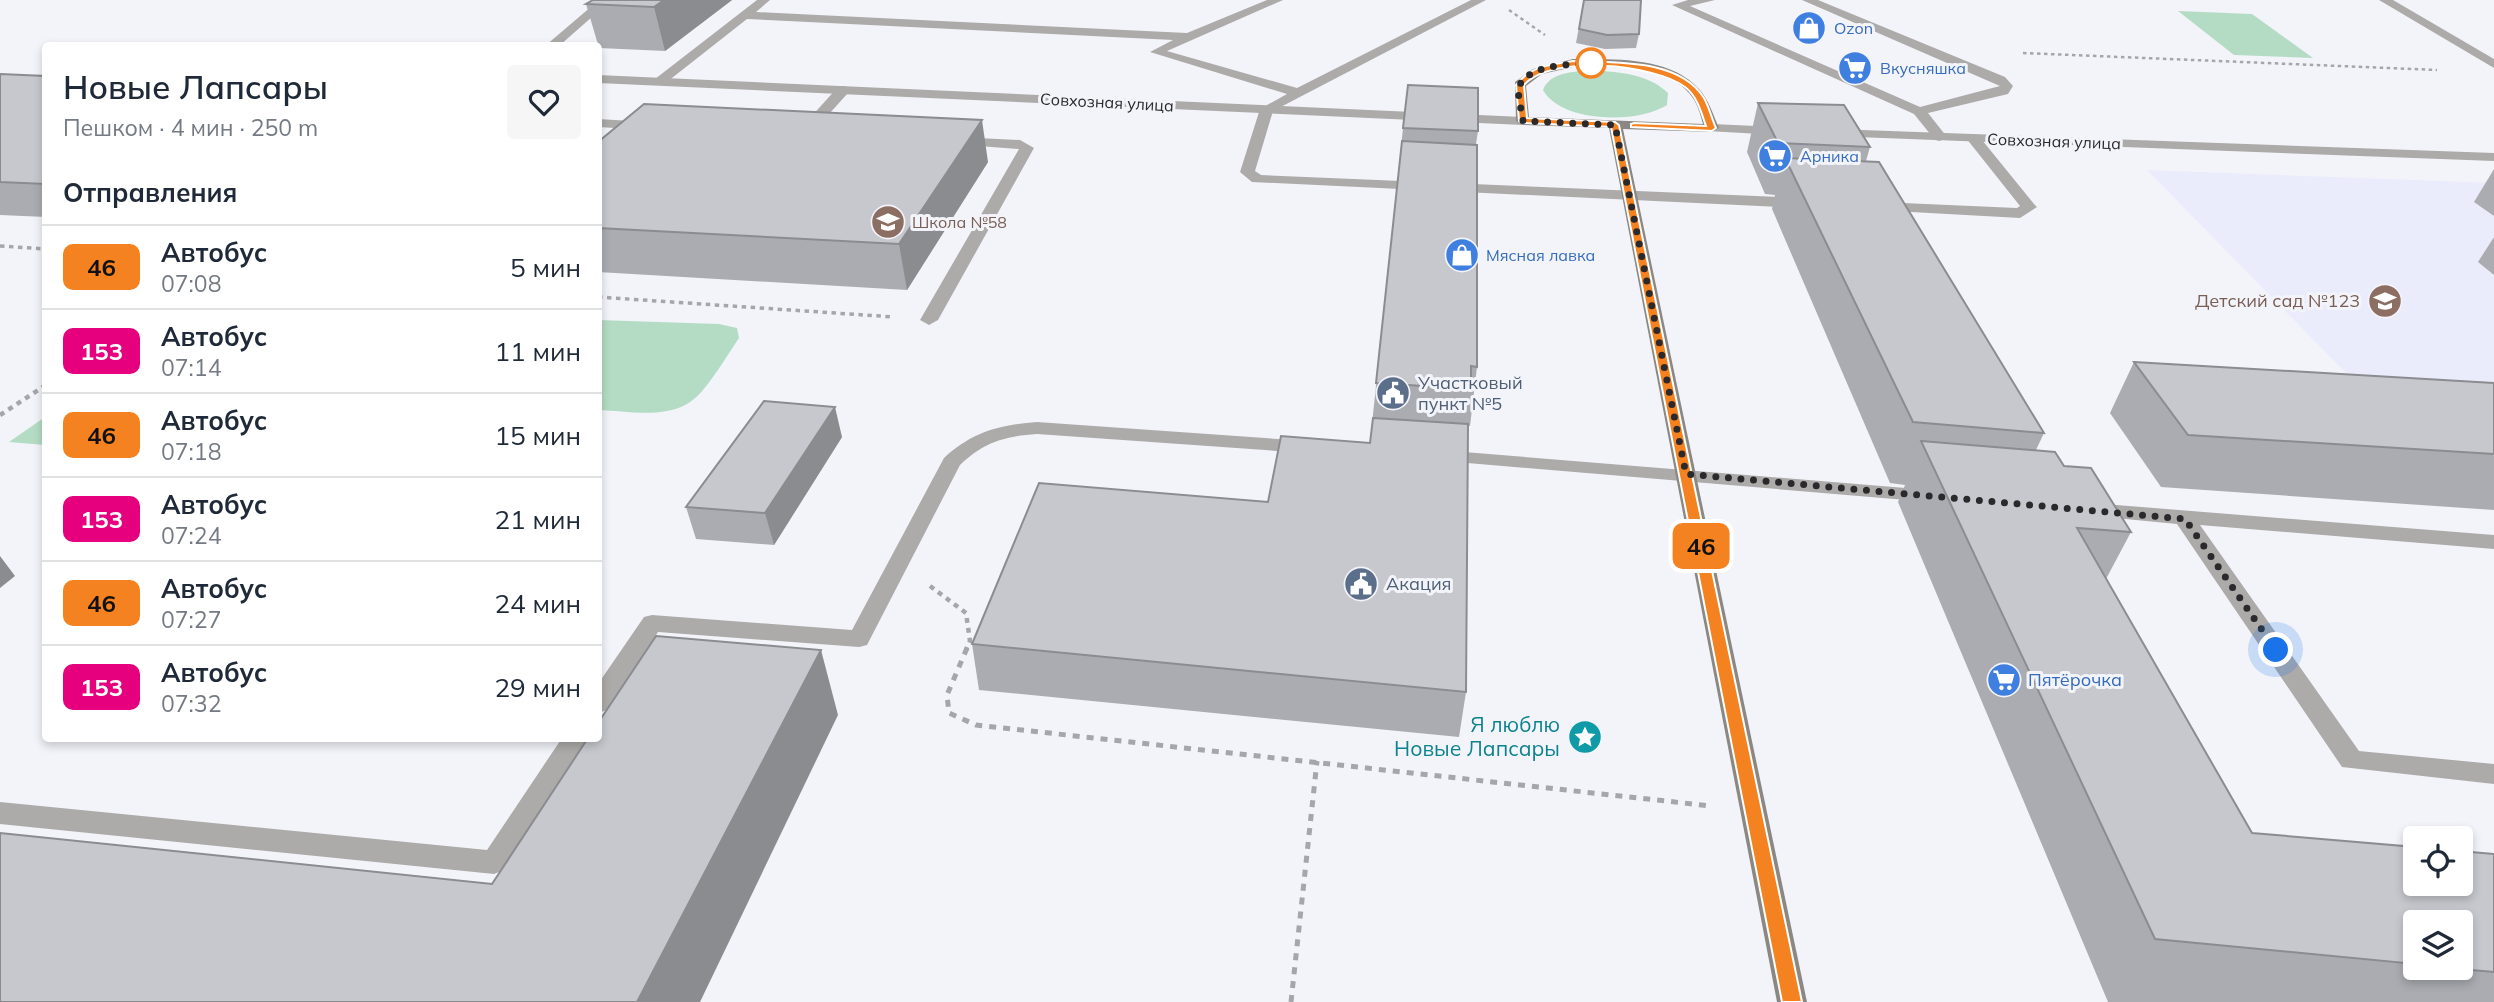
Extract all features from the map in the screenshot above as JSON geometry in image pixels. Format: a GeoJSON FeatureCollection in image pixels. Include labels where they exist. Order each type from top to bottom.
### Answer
{"type":"FeatureCollection","features":[{"type":"Feature","properties":{"kind":"street"},"geometry":{"type":"LineString","coordinates":[[659,82],[764,0]]}},
{"type":"Feature","properties":{"kind":"street"},"geometry":{"type":"LineString","coordinates":[[1277,0],[1156,52],[1299,93]]}},
{"type":"Feature","properties":{"kind":"street"},"geometry":{"type":"LineString","coordinates":[[1480,0],[1267,109],[1247,172],[1257,179],[1825,204]]}},
{"type":"Feature","properties":{"kind":"street"},"geometry":{"type":"LineString","coordinates":[[1709,0],[1678,5],[1919,111],[1940,137]]}},
{"type":"Feature","properties":{"kind":"street"},"geometry":{"type":"LineString","coordinates":[[1808,0],[2000,80],[2007,86],[2003,91],[1919,111]]}},
{"type":"Feature","properties":{"kind":"street"},"geometry":{"type":"LineString","coordinates":[[2385,0],[2494,64]]}},
{"type":"Feature","properties":{"kind":"street"},"geometry":{"type":"LineString","coordinates":[[556,42],[602,1]]}},
{"type":"Feature","properties":{"kind":"street"},"geometry":{"type":"LineString","coordinates":[[744,15],[1188,37]]}},
{"type":"Feature","properties":{"kind":"street"},"geometry":{"type":"LineString","coordinates":[[1523,121],[1519,94],[1520,85],[1527,76],[1546,68],[1586,63],[1640,67],[1667,75],[1689,86],[1700,99],[1712,128]]}},
{"type":"Feature","properties":{"kind":"street","name":"Совхозная улица"},"geometry":{"type":"LineString","coordinates":[[602,79],[1792,131]]}},
{"type":"Feature","properties":{"kind":"street"},"geometry":{"type":"LineString","coordinates":[[804,134],[843,90]]}},
{"type":"Feature","properties":{"kind":"street"},"geometry":{"type":"LineString","coordinates":[[602,123],[666,127]]}},
{"type":"Feature","properties":{"kind":"street"},"geometry":{"type":"LineString","coordinates":[[1615,125],[1754,811],[1798,1001]]}},
{"type":"Feature","properties":{"kind":"street","name":"Совхозная улица"},"geometry":{"type":"LineString","coordinates":[[1819,132],[2494,157]]}},
{"type":"Feature","properties":{"kind":"street"},"geometry":{"type":"LineString","coordinates":[[1867,206],[2020,213],[2029,207],[1973,138]]}},
{"type":"Feature","properties":{"kind":"street"},"geometry":{"type":"LineString","coordinates":[[929,320],[1027,148],[1020,144],[939,140]]}},
{"type":"Feature","properties":{"kind":"street"},"geometry":{"type":"LineString","coordinates":[[602,698],[652,623],[859,639],[951,462],[971,442],[1003,430],[1037,428],[1325,448]]}},
{"type":"Feature","properties":{"kind":"street"},"geometry":{"type":"LineString","coordinates":[[1422,455],[1686,474],[1949,498]]}},
{"type":"Feature","properties":{"kind":"street"},"geometry":{"type":"LineString","coordinates":[[2074,509],[2494,542]]}},
{"type":"Feature","properties":{"kind":"street"},"geometry":{"type":"LineString","coordinates":[[2185,519],[2351,760],[2494,774]]}},
{"type":"Feature","properties":{"kind":"street"},"geometry":{"type":"LineString","coordinates":[[0,813],[494,862],[573,742]]}},
{"type":"Feature","properties":{"kind":"path"},"geometry":{"type":"LineString","coordinates":[[1505,8],[1586,63]]}},
{"type":"Feature","properties":{"kind":"path"},"geometry":{"type":"LineString","coordinates":[[2023,53],[2439,70]]}},
{"type":"Feature","properties":{"kind":"path"},"geometry":{"type":"LineString","coordinates":[[0,246],[42,249]]}},
{"type":"Feature","properties":{"kind":"path"},"geometry":{"type":"LineString","coordinates":[[602,297],[929,320]]}},
{"type":"Feature","properties":{"kind":"path"},"geometry":{"type":"LineString","coordinates":[[0,415],[42,388]]}},
{"type":"Feature","properties":{"kind":"path"},"geometry":{"type":"LineString","coordinates":[[898,563],[966,613],[970,641],[947,695],[948,713],[976,725],[1754,811]]}},
{"type":"Feature","properties":{"kind":"path"},"geometry":{"type":"LineString","coordinates":[[1291,1002],[1317,761]]}},
{"type":"Feature","properties":{"kind":"shaded area","name":"Детский сад №123"},"geometry":{"type":"Polygon","coordinates":[[[2147,170],[2494,183],[2494,426],[2392,420],[2147,170]]]}},
{"type":"Feature","properties":{"kind":"green space"},"geometry":{"type":"Polygon","coordinates":[[[2178,11],[2252,14],[2313,58],[2234,55],[2178,11]]]}},
{"type":"Feature","properties":{"kind":"green space"},"geometry":{"type":"Polygon","coordinates":[[[1590,70],[1632,75],[1651,81],[1668,93],[1667,105],[1638,115],[1601,117],[1566,109],[1552,101],[1543,90],[1556,76],[1590,70]]]}},
{"type":"Feature","properties":{"kind":"green space"},"geometry":{"type":"Polygon","coordinates":[[[602,320],[719,324],[737,328],[739,338],[694,399],[673,410],[648,413],[602,410],[602,320]]]}},
{"type":"Feature","properties":{"kind":"green space"},"geometry":{"type":"Polygon","coordinates":[[[42,419],[42,445],[9,442],[42,419]]]}},
{"type":"Feature","properties":{"kind":"building"},"geometry":{"type":"Polygon","coordinates":[[[593,0],[664,0],[654,7],[586,4],[593,0]]]}},
{"type":"Feature","properties":{"kind":"building"},"geometry":{"type":"Polygon","coordinates":[[[1584,0],[1641,0],[1639,34],[1607,35],[1579,29],[1584,0]]]}},
{"type":"Feature","properties":{"kind":"building"},"geometry":{"type":"Polygon","coordinates":[[[0,74],[42,76],[42,184],[0,182],[0,74]]]}},
{"type":"Feature","properties":{"kind":"building"},"geometry":{"type":"Polygon","coordinates":[[[1408,85],[1478,88],[1478,131],[1403,128],[1408,85]]]}},
{"type":"Feature","properties":{"kind":"building"},"geometry":{"type":"Polygon","coordinates":[[[1758,103],[1844,105],[1870,147],[1778,143],[1758,103]]]}},
{"type":"Feature","properties":{"kind":"building"},"geometry":{"type":"Polygon","coordinates":[[[644,104],[982,120],[899,244],[602,228],[602,139],[644,104]]]}},
{"type":"Feature","properties":{"kind":"building"},"geometry":{"type":"Polygon","coordinates":[[[1402,141],[1477,145],[1477,367],[1471,366],[1471,389],[1376,383],[1402,141]]]}},
{"type":"Feature","properties":{"kind":"building"},"geometry":{"type":"Polygon","coordinates":[[[1785,158],[1879,162],[2044,433],[1913,422],[1785,158]]]}},
{"type":"Feature","properties":{"kind":"building"},"geometry":{"type":"Polygon","coordinates":[[[2134,362],[2494,383],[2494,454],[2188,435],[2134,362]]]}},
{"type":"Feature","properties":{"kind":"building"},"geometry":{"type":"Polygon","coordinates":[[[764,401],[835,407],[765,513],[686,507],[764,401]]]}},
{"type":"Feature","properties":{"kind":"building","name":"Акация"},"geometry":{"type":"Polygon","coordinates":[[[1373,418],[1468,424],[1466,692],[972,644],[1039,483],[1268,502],[1281,436],[1370,443],[1373,418]]]}},
{"type":"Feature","properties":{"kind":"building"},"geometry":{"type":"Polygon","coordinates":[[[1921,441],[2055,452],[2064,466],[2091,468],[2131,532],[2077,528],[2252,833],[2403,846],[2403,896],[2473,896],[2473,852],[2494,854],[2494,972],[2473,970],[2473,910],[2403,910],[2403,963],[2155,939],[1921,441]]]}},
{"type":"Feature","properties":{"kind":"building"},"geometry":{"type":"Polygon","coordinates":[[[656,636],[821,650],[637,1002],[0,1002],[0,833],[492,884],[585,742],[602,742],[602,717],[656,636]]]}},
{"type":"Feature","properties":{"kind":"bus line","name":"46"},"geometry":{"type":"LineString","coordinates":[[1634,125],[1712,128],[1700,99],[1689,86],[1667,75],[1640,67],[1573,63],[1546,68],[1527,76],[1520,85],[1523,121],[1615,125],[1792,1002]]}},
{"type":"Feature","properties":{"kind":"place","name":"Ozon"},"geometry":{"type":"Point","coordinates":[1809,28]}},
{"type":"Feature","properties":{"kind":"place","name":"Вкусняшка"},"geometry":{"type":"Point","coordinates":[1855,68]}},
{"type":"Feature","properties":{"kind":"place","name":"Арника"},"geometry":{"type":"Point","coordinates":[1775,156]}},
{"type":"Feature","properties":{"kind":"place","name":"Школа №58"},"geometry":{"type":"Point","coordinates":[888,222]}},
{"type":"Feature","properties":{"kind":"place","name":"Мясная лавка"},"geometry":{"type":"Point","coordinates":[1462,255]}},
{"type":"Feature","properties":{"kind":"place","name":"Детский сад №123"},"geometry":{"type":"Point","coordinates":[2385,301]}},
{"type":"Feature","properties":{"kind":"place","name":"Участковый пункт №5"},"geometry":{"type":"Point","coordinates":[1393,393]}},
{"type":"Feature","properties":{"kind":"place","name":"Акация"},"geometry":{"type":"Point","coordinates":[1361,584]}},
{"type":"Feature","properties":{"kind":"place","name":"Пятёрочка"},"geometry":{"type":"Point","coordinates":[2004,680]}},
{"type":"Feature","properties":{"kind":"place","name":"Я люблю Новые Лапсары"},"geometry":{"type":"Point","coordinates":[1585,737]}},
{"type":"Feature","properties":{"kind":"route"},"geometry":{"type":"LineString","coordinates":[[1591,63],[1546,68],[1527,76],[1520,85],[1519,94],[1523,121],[1615,125],[1686,474],[2185,519],[2276,650]]}}]}
